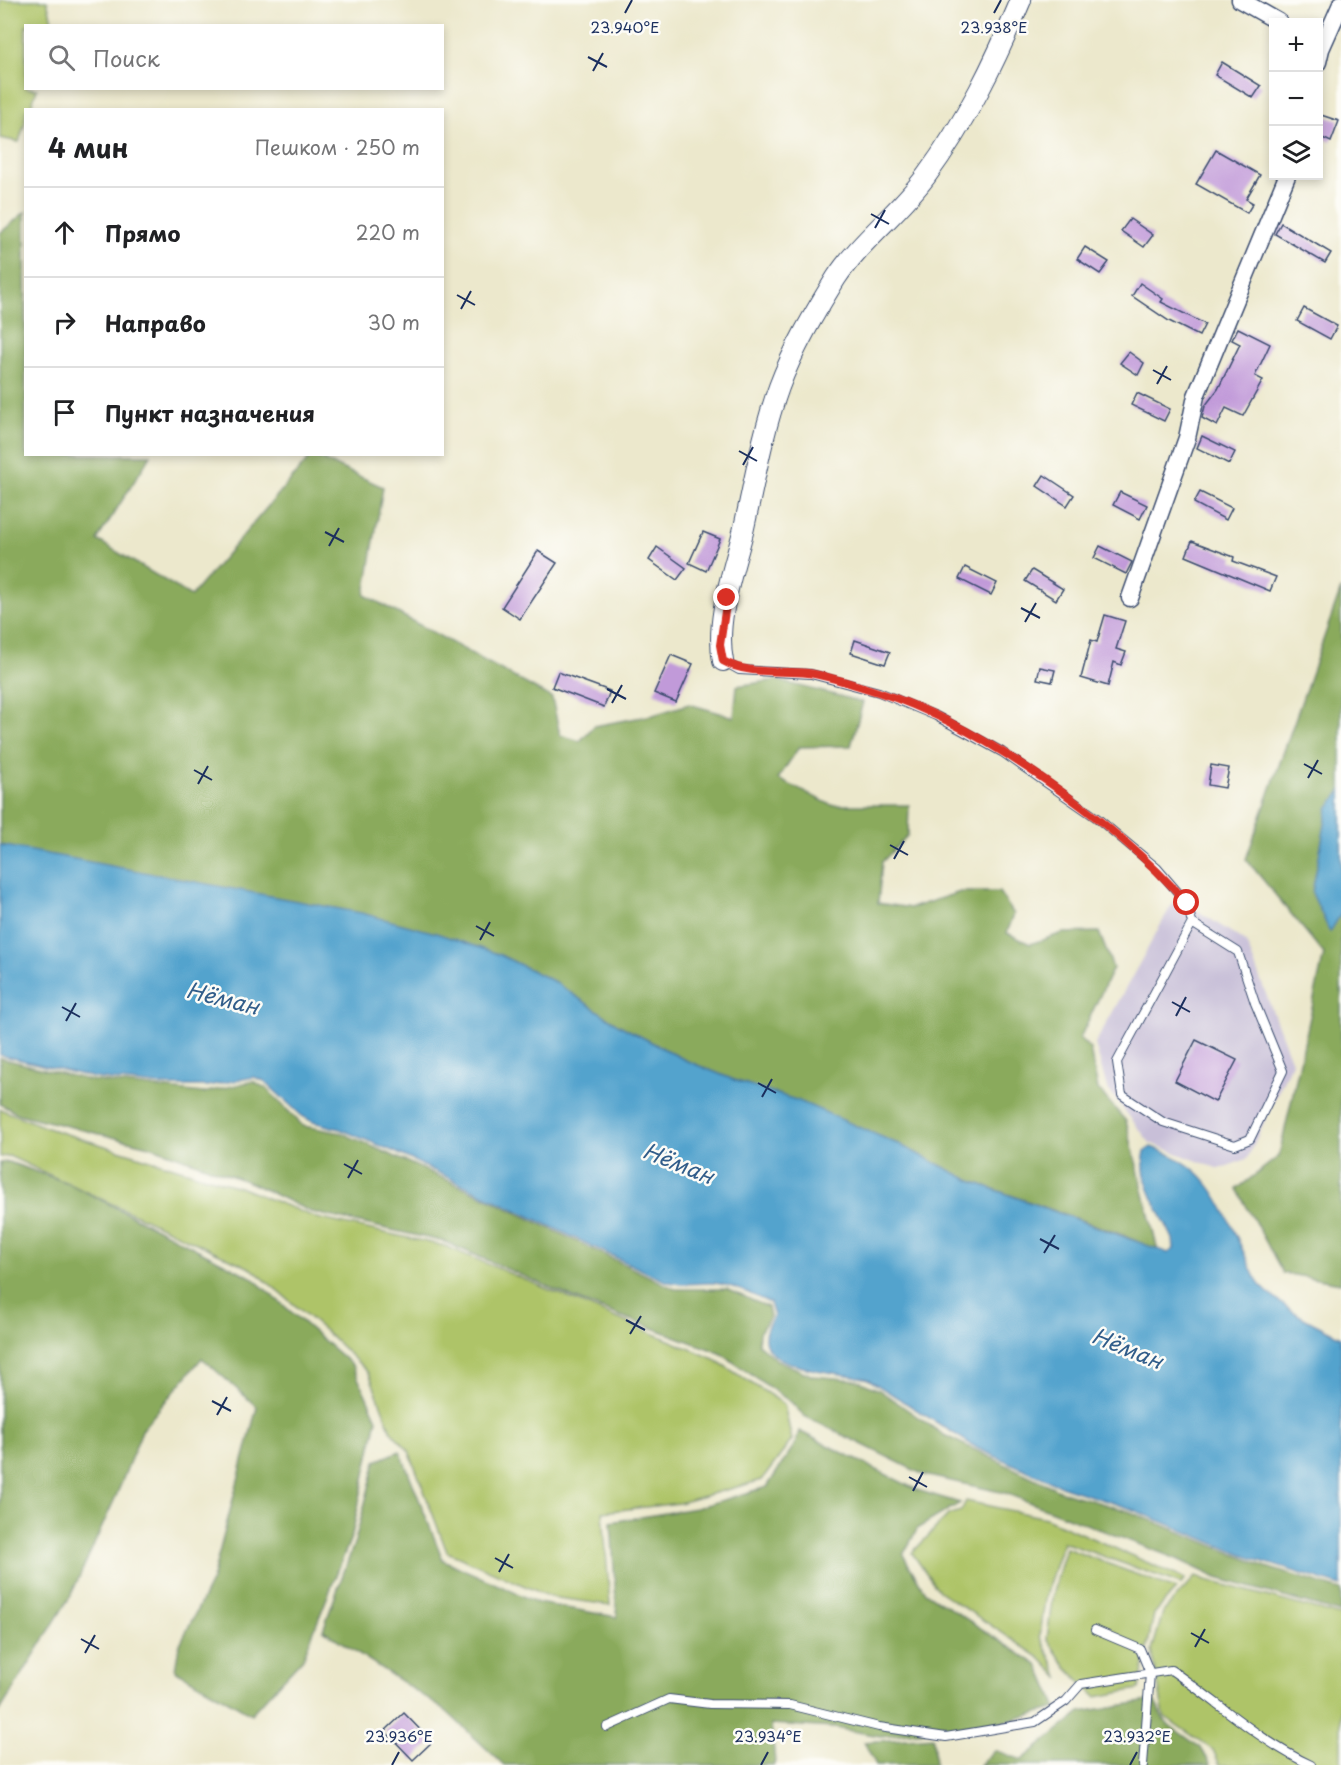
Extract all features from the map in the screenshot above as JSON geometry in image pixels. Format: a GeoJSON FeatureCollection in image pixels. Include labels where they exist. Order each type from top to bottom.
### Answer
{"type":"FeatureCollection","features":[{"type":"Feature","properties":{"kind":"street"},"geometry":{"type":"LineString","coordinates":[[723,661],[720,645],[727,598],[767,425],[780,385],[805,333],[838,275],[926,177],[952,137],[1000,49],[1020,0]]}},
{"type":"Feature","properties":{"kind":"street"},"geometry":{"type":"LineString","coordinates":[[1240,0],[1272,18]]}},
{"type":"Feature","properties":{"kind":"street"},"geometry":{"type":"LineString","coordinates":[[1323,44],[1341,4]]}},
{"type":"Feature","properties":{"kind":"street"},"geometry":{"type":"LineString","coordinates":[[1130,598],[1183,448],[1196,396],[1285,180]]}},
{"type":"Feature","properties":{"kind":"lane"},"geometry":{"type":"LineString","coordinates":[[723,661],[739,670],[811,674],[879,692],[936,716],[1002,752],[1097,818],[1157,868],[1187,903],[1192,923],[1117,1062],[1122,1095],[1163,1122],[1235,1145],[1251,1139],[1283,1071],[1255,1003],[1238,952],[1192,923]]}},
{"type":"Feature","properties":{"kind":"lane"},"geometry":{"type":"LineString","coordinates":[[1095,1630],[1140,1649],[1150,1673],[1143,1765]]}},
{"type":"Feature","properties":{"kind":"lane"},"geometry":{"type":"LineString","coordinates":[[607,1726],[669,1699],[710,1704],[790,1705],[879,1727],[956,1736],[1035,1722],[1066,1701],[1081,1684],[1171,1670],[1208,1695],[1252,1732],[1311,1765]]}},
{"type":"Feature","properties":{"kind":"shaded area"},"geometry":{"type":"Polygon","coordinates":[[[1176,897],[1246,942],[1292,1062],[1247,1159],[1219,1169],[1150,1143],[1107,1088],[1095,1044],[1176,897]]]}},
{"type":"Feature","properties":{"kind":"green space"},"geometry":{"type":"Polygon","coordinates":[[[0,0],[47,0],[53,24],[24,24],[24,90],[37,90],[30,108],[24,108],[24,125],[19,142],[0,138],[0,0]]]}},
{"type":"Feature","properties":{"kind":"green space"},"geometry":{"type":"Polygon","coordinates":[[[24,213],[24,456],[150,456],[97,540],[191,596],[311,456],[314,456],[383,487],[365,595],[552,698],[560,735],[580,741],[594,726],[653,715],[689,704],[734,717],[737,686],[776,680],[863,702],[851,746],[799,747],[778,779],[831,805],[909,805],[908,835],[882,862],[878,903],[911,908],[960,892],[999,892],[1014,914],[1007,933],[1030,944],[1063,933],[1099,932],[1113,968],[1080,1038],[1090,1049],[1098,1089],[1126,1121],[1158,1251],[1123,1235],[971,1181],[900,1145],[799,1102],[734,1080],[685,1060],[619,1025],[553,981],[498,954],[0,845],[0,233],[24,213]]]}},
{"type":"Feature","properties":{"kind":"green space"},"geometry":{"type":"Polygon","coordinates":[[[1341,589],[1341,1283],[1283,1273],[1237,1189],[1279,1156],[1324,954],[1246,859],[1341,589]]]}},
{"type":"Feature","properties":{"kind":"green space"},"geometry":{"type":"Polygon","coordinates":[[[0,1058],[88,1080],[203,1093],[253,1081],[267,1089],[303,1126],[342,1133],[483,1196],[675,1289],[727,1289],[768,1307],[770,1317],[759,1333],[758,1344],[777,1360],[813,1376],[857,1380],[879,1390],[944,1435],[1063,1492],[1128,1511],[1266,1567],[1341,1590],[1341,1613],[1217,1578],[1177,1559],[1005,1493],[924,1475],[804,1416],[792,1403],[720,1353],[583,1302],[445,1242],[311,1212],[251,1183],[153,1147],[18,1114],[0,1104],[0,1058]]]}},
{"type":"Feature","properties":{"kind":"green space"},"geometry":{"type":"Polygon","coordinates":[[[0,1109],[50,1129],[242,1188],[317,1218],[445,1246],[714,1359],[784,1404],[792,1440],[762,1480],[679,1503],[603,1512],[610,1605],[550,1597],[447,1552],[409,1451],[391,1431],[369,1373],[324,1330],[252,1269],[9,1156],[0,1157],[0,1109]]]}},
{"type":"Feature","properties":{"kind":"green space"},"geometry":{"type":"Polygon","coordinates":[[[9,1162],[68,1183],[251,1277],[352,1365],[377,1419],[352,1535],[303,1658],[251,1714],[175,1670],[179,1646],[212,1580],[257,1407],[202,1358],[143,1428],[117,1494],[71,1595],[0,1711],[0,1163],[9,1162]]]}},
{"type":"Feature","properties":{"kind":"green space"},"geometry":{"type":"Polygon","coordinates":[[[799,1431],[917,1490],[960,1503],[918,1528],[903,1555],[925,1592],[1039,1666],[1057,1708],[995,1724],[880,1736],[835,1728],[771,1724],[775,1762],[773,1765],[504,1765],[446,1711],[323,1630],[355,1541],[376,1461],[400,1451],[443,1560],[538,1603],[617,1617],[611,1522],[696,1508],[767,1487],[795,1444],[799,1431]]]}},
{"type":"Feature","properties":{"kind":"green space"},"geometry":{"type":"Polygon","coordinates":[[[966,1501],[1046,1518],[1185,1579],[1181,1584],[1063,1542],[1046,1593],[1040,1636],[1060,1679],[1040,1658],[939,1591],[912,1553],[948,1515],[961,1511],[966,1501]]]}},
{"type":"Feature","properties":{"kind":"green space"},"geometry":{"type":"Polygon","coordinates":[[[1066,1548],[1176,1589],[1154,1614],[1139,1689],[1096,1697],[1067,1668],[1047,1639],[1053,1592],[1066,1548]]]}},
{"type":"Feature","properties":{"kind":"green space"},"geometry":{"type":"Polygon","coordinates":[[[1195,1577],[1341,1616],[1341,1765],[1220,1765],[1213,1750],[1164,1716],[1152,1651],[1163,1612],[1195,1577]]]}},
{"type":"Feature","properties":{"kind":"green space"},"geometry":{"type":"Polygon","coordinates":[[[1154,1700],[1165,1722],[1201,1748],[1211,1765],[980,1765],[994,1750],[1022,1760],[1081,1712],[1154,1700]]]}},
{"type":"Feature","properties":{"kind":"green space"},"geometry":{"type":"Polygon","coordinates":[[[933,1737],[935,1765],[876,1765],[864,1742],[933,1737]]]}},
{"type":"Feature","properties":{"kind":"water"},"geometry":{"type":"Polygon","coordinates":[[[1341,791],[1341,914],[1330,932],[1312,893],[1328,809],[1341,791]]]}},
{"type":"Feature","properties":{"kind":"water","name":"Нёман"},"geometry":{"type":"Polygon","coordinates":[[[0,845],[361,913],[436,933],[498,954],[553,981],[619,1025],[685,1060],[734,1080],[799,1101],[900,1145],[971,1181],[1168,1253],[1174,1249],[1173,1239],[1147,1185],[1144,1162],[1145,1151],[1151,1147],[1171,1155],[1187,1164],[1211,1188],[1228,1217],[1260,1285],[1288,1308],[1341,1337],[1341,1586],[1245,1556],[1129,1508],[1066,1488],[977,1448],[868,1379],[815,1370],[779,1358],[768,1348],[765,1334],[774,1316],[770,1303],[725,1285],[681,1284],[663,1280],[395,1152],[340,1129],[313,1122],[302,1116],[264,1081],[254,1077],[207,1086],[165,1086],[95,1078],[0,1055],[0,845]]]}},
{"type":"Feature","properties":{"kind":"building"},"geometry":{"type":"Polygon","coordinates":[[[1222,62],[1261,86],[1253,98],[1215,75],[1222,62]]]}},
{"type":"Feature","properties":{"kind":"building"},"geometry":{"type":"Polygon","coordinates":[[[1323,116],[1339,121],[1331,142],[1323,138],[1323,116]]]}},
{"type":"Feature","properties":{"kind":"building"},"geometry":{"type":"Polygon","coordinates":[[[1216,150],[1260,175],[1246,199],[1253,203],[1247,213],[1196,184],[1216,150]]]}},
{"type":"Feature","properties":{"kind":"building"},"geometry":{"type":"Polygon","coordinates":[[[1130,219],[1153,235],[1144,247],[1121,231],[1130,219]]]}},
{"type":"Feature","properties":{"kind":"building"},"geometry":{"type":"Polygon","coordinates":[[[1281,223],[1331,253],[1325,263],[1275,234],[1281,223]]]}},
{"type":"Feature","properties":{"kind":"building"},"geometry":{"type":"Polygon","coordinates":[[[1085,247],[1109,262],[1100,274],[1077,259],[1085,247]]]}},
{"type":"Feature","properties":{"kind":"building"},"geometry":{"type":"Polygon","coordinates":[[[1140,283],[1163,299],[1161,302],[1205,324],[1199,336],[1169,321],[1132,296],[1140,283]]]}},
{"type":"Feature","properties":{"kind":"building"},"geometry":{"type":"Polygon","coordinates":[[[1304,308],[1337,326],[1330,339],[1297,321],[1304,308]]]}},
{"type":"Feature","properties":{"kind":"building"},"geometry":{"type":"Polygon","coordinates":[[[1238,328],[1270,344],[1255,376],[1263,380],[1243,416],[1226,408],[1217,426],[1202,418],[1205,406],[1218,389],[1240,344],[1232,340],[1238,328]]]}},
{"type":"Feature","properties":{"kind":"building"},"geometry":{"type":"Polygon","coordinates":[[[1129,352],[1144,363],[1138,375],[1120,363],[1129,352]]]}},
{"type":"Feature","properties":{"kind":"building"},"geometry":{"type":"Polygon","coordinates":[[[1137,393],[1170,409],[1164,421],[1131,405],[1137,393]]]}},
{"type":"Feature","properties":{"kind":"building"},"geometry":{"type":"Polygon","coordinates":[[[1202,436],[1235,452],[1229,464],[1197,448],[1202,436]]]}},
{"type":"Feature","properties":{"kind":"building"},"geometry":{"type":"Polygon","coordinates":[[[1044,475],[1074,495],[1067,506],[1037,486],[1044,475]]]}},
{"type":"Feature","properties":{"kind":"building"},"geometry":{"type":"Polygon","coordinates":[[[1120,492],[1147,505],[1140,519],[1113,505],[1120,492]]]}},
{"type":"Feature","properties":{"kind":"building"},"geometry":{"type":"Polygon","coordinates":[[[1200,492],[1232,508],[1226,520],[1194,503],[1200,492]]]}},
{"type":"Feature","properties":{"kind":"building"},"geometry":{"type":"Polygon","coordinates":[[[703,532],[720,539],[706,571],[689,563],[703,532]]]}},
{"type":"Feature","properties":{"kind":"building"},"geometry":{"type":"Polygon","coordinates":[[[1192,541],[1234,557],[1233,561],[1276,577],[1270,591],[1186,556],[1192,541]]]}},
{"type":"Feature","properties":{"kind":"building"},"geometry":{"type":"Polygon","coordinates":[[[1100,546],[1132,562],[1126,574],[1094,558],[1100,546]]]}},
{"type":"Feature","properties":{"kind":"building"},"geometry":{"type":"Polygon","coordinates":[[[657,547],[686,568],[677,580],[649,560],[657,547]]]}},
{"type":"Feature","properties":{"kind":"building"},"geometry":{"type":"Polygon","coordinates":[[[538,551],[557,563],[520,619],[502,607],[538,551]]]}},
{"type":"Feature","properties":{"kind":"building"},"geometry":{"type":"Polygon","coordinates":[[[965,567],[997,583],[991,595],[959,579],[965,567]]]}},
{"type":"Feature","properties":{"kind":"building"},"geometry":{"type":"Polygon","coordinates":[[[1032,570],[1063,589],[1056,600],[1025,581],[1032,570]]]}},
{"type":"Feature","properties":{"kind":"building"},"geometry":{"type":"Polygon","coordinates":[[[1105,615],[1125,621],[1116,649],[1126,652],[1121,665],[1114,662],[1108,686],[1081,678],[1091,640],[1097,642],[1105,615]]]}},
{"type":"Feature","properties":{"kind":"building"},"geometry":{"type":"Polygon","coordinates":[[[855,640],[890,652],[885,664],[851,653],[855,640]]]}},
{"type":"Feature","properties":{"kind":"building"},"geometry":{"type":"Polygon","coordinates":[[[671,655],[693,664],[676,702],[654,693],[671,655]]]}},
{"type":"Feature","properties":{"kind":"building"},"geometry":{"type":"Polygon","coordinates":[[[1040,667],[1055,670],[1052,682],[1037,679],[1040,667]]]}},
{"type":"Feature","properties":{"kind":"building"},"geometry":{"type":"Polygon","coordinates":[[[558,672],[610,691],[604,707],[552,687],[558,672]]]}},
{"type":"Feature","properties":{"kind":"building"},"geometry":{"type":"Polygon","coordinates":[[[1211,765],[1229,768],[1225,788],[1208,785],[1211,765]]]}},
{"type":"Feature","properties":{"kind":"building"},"geometry":{"type":"Polygon","coordinates":[[[1196,1040],[1237,1060],[1215,1102],[1175,1081],[1196,1040]]]}},
{"type":"Feature","properties":{"kind":"building"},"geometry":{"type":"Polygon","coordinates":[[[404,1713],[432,1742],[413,1760],[385,1731],[404,1713]]]}},
{"type":"Feature","properties":{"kind":"route"},"geometry":{"type":"LineString","coordinates":[[727,598],[720,645],[723,661],[739,670],[811,674],[879,692],[936,716],[1002,752],[1097,818],[1157,868],[1187,903]]}}]}
